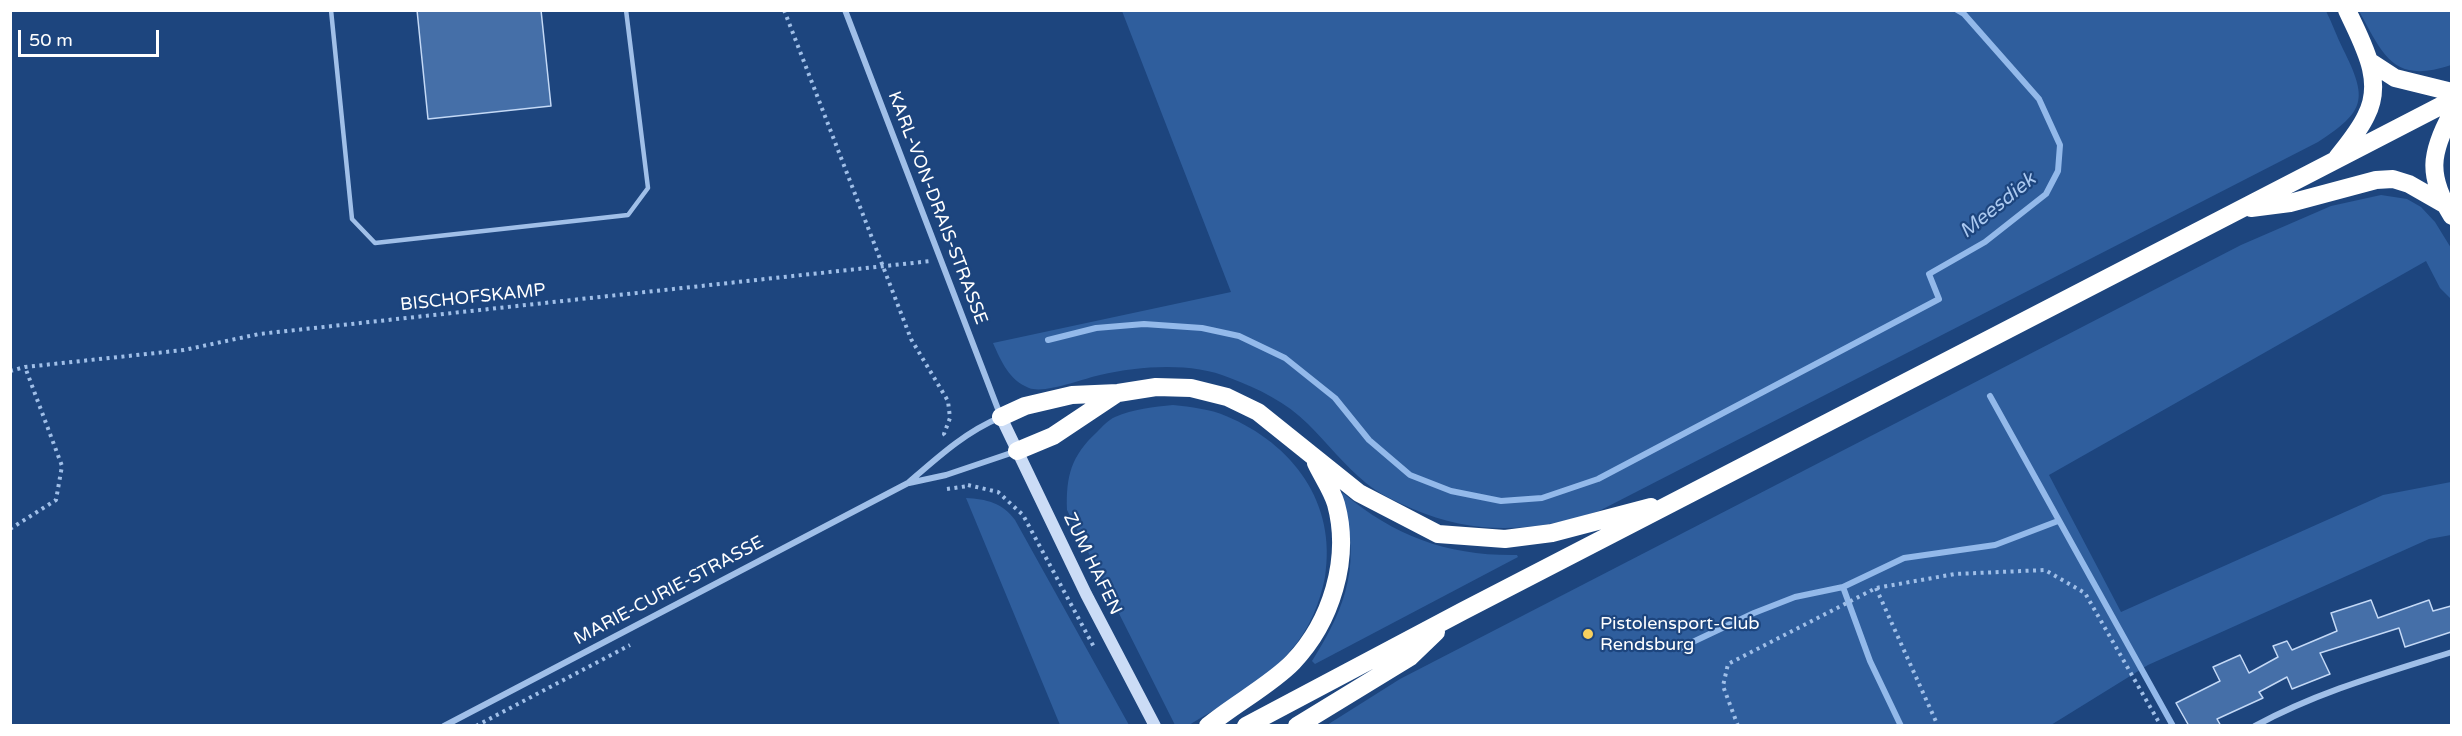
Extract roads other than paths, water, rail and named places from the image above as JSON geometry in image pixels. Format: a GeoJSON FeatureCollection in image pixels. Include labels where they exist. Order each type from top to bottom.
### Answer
{"type":"FeatureCollection","features":[{"type":"Feature","properties":{"kind":"highway"},"geometry":{"type":"LineString","coordinates":[[2335,161],[2367,115],[2373,82],[2372,63],[2347,10]]}},
{"type":"Feature","properties":{"kind":"highway"},"geometry":{"type":"LineString","coordinates":[[2372,63],[2395,78],[2451,92]]}},
{"type":"Feature","properties":{"kind":"highway"},"geometry":{"type":"LineString","coordinates":[[1246,726],[1452,616],[2451,100]]}},
{"type":"Feature","properties":{"kind":"highway"},"geometry":{"type":"LineString","coordinates":[[2448,210],[2434,173],[2433,156],[2437,141],[2451,113]]}},
{"type":"Feature","properties":{"kind":"highway"},"geometry":{"type":"LineString","coordinates":[[2239,210],[2290,203],[2376,180],[2392,179],[2409,184],[2448,210]]}},
{"type":"Feature","properties":{"kind":"highway"},"geometry":{"type":"LineString","coordinates":[[1001,417],[1050,399],[1072,395],[1118,393],[1156,387],[1191,388],[1227,398],[1258,412],[1359,493],[1438,534],[1505,539],[1552,533],[1684,498]]}},
{"type":"Feature","properties":{"kind":"highway"},"geometry":{"type":"LineString","coordinates":[[1017,451],[1053,436],[1118,393]]}},
{"type":"Feature","properties":{"kind":"highway"},"geometry":{"type":"LineString","coordinates":[[1208,726],[1292,663],[1325,615],[1335,588],[1340,559],[1340,533],[1336,503],[1314,459]]}},
{"type":"Feature","properties":{"kind":"highway"},"geometry":{"type":"LineString","coordinates":[[1297,726],[1410,657],[1452,616]]}},
{"type":"Feature","properties":{"kind":"main road","name":"ZUM HAFEN"},"geometry":{"type":"LineString","coordinates":[[1001,417],[1086,594],[1155,726]]}},
{"type":"Feature","properties":{"kind":"street","name":"KARL-VON-DRAIS-STRASSE"},"geometry":{"type":"LineString","coordinates":[[845,10],[1001,417]]}},
{"type":"Feature","properties":{"kind":"street","name":"MARIE-CURIE-STRASSE"},"geometry":{"type":"LineString","coordinates":[[444,726],[908,483],[960,439],[980,426],[1001,417]]}},
{"type":"Feature","properties":{"kind":"street","name":"MARIE-CURIE-STRASSE"},"geometry":{"type":"LineString","coordinates":[[908,483],[936,478],[984,464],[1017,451]]}},
{"type":"Feature","properties":{"kind":"street"},"geometry":{"type":"LineString","coordinates":[[2255,726],[2278,713],[2352,682],[2451,652]]}},
{"type":"Feature","properties":{"kind":"lane"},"geometry":{"type":"LineString","coordinates":[[331,10],[352,219],[375,243],[628,215],[648,188],[626,10]]}},
{"type":"Feature","properties":{"kind":"waterway"},"geometry":{"type":"LineString","coordinates":[[1048,340],[1096,328],[1144,324],[1202,328],[1239,336],[1285,358],[1335,398],[1369,440],[1410,475],[1451,491],[1501,501],[1542,498],[1598,479],[1939,299],[1929,274],[1985,242],[2046,194],[2058,171],[2060,145],[2039,99],[1964,14],[1957,10]]}},
{"type":"Feature","properties":{"kind":"waterway","name":"Meesdiek"},"geometry":{"type":"LineString","coordinates":[[1990,396],[2173,726]]}},
{"type":"Feature","properties":{"kind":"waterway"},"geometry":{"type":"LineString","coordinates":[[1901,726],[1870,661],[1843,587],[1904,558],[1995,545],[2058,521]]}},
{"type":"Feature","properties":{"kind":"waterway"},"geometry":{"type":"LineString","coordinates":[[1680,648],[1754,613],[1795,597],[1843,587]]}},
{"type":"Feature","properties":{"kind":"place","name":"Pistolensport-Club Rendsburg"},"geometry":{"type":"Point","coordinates":[1588,634]}}]}
